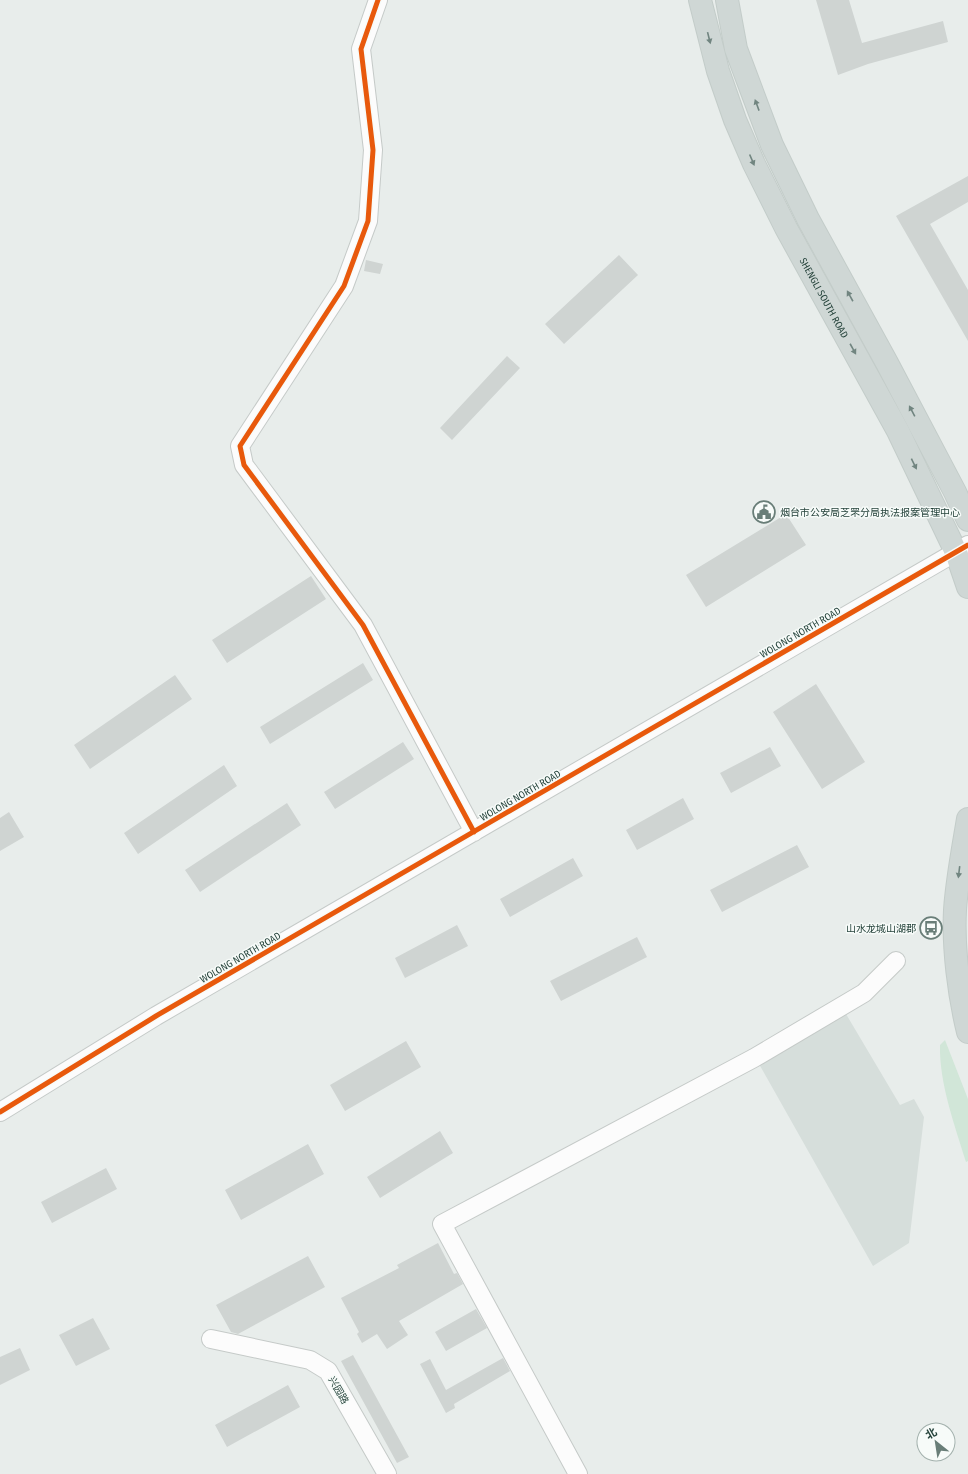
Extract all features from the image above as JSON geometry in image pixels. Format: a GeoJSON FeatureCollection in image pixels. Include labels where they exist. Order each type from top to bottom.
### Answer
{"type":"FeatureCollection","features":[{"type":"Feature","properties":{"kind":"main road","name":"SHENGLI SOUTH ROAD"},"geometry":{"type":"LineString","coordinates":[[700,0],[718,71],[735,120],[754,164],[786,228],[962,548],[968,587]]}},
{"type":"Feature","properties":{"kind":"main road"},"geometry":{"type":"LineString","coordinates":[[727,0],[736,49],[772,145],[808,219],[887,363],[955,492],[968,520]]}},
{"type":"Feature","properties":{"kind":"main road"},"geometry":{"type":"LineString","coordinates":[[968,819],[955,911],[956,963],[968,1032]]}},
{"type":"Feature","properties":{"kind":"street"},"geometry":{"type":"LineString","coordinates":[[378,0],[361,49],[372,150],[368,220],[344,286],[240,446],[244,465],[363,626],[474,832]]}},
{"type":"Feature","properties":{"kind":"street","name":"WOLONG NORTH ROAD"},"geometry":{"type":"LineString","coordinates":[[0,1112],[156,1016],[962,548]]}},
{"type":"Feature","properties":{"kind":"street"},"geometry":{"type":"LineString","coordinates":[[578,1474],[442,1224],[754,1058],[864,993],[896,961]]}},
{"type":"Feature","properties":{"kind":"street","name":"兴园路"},"geometry":{"type":"LineString","coordinates":[[211,1339],[310,1360],[328,1371],[387,1474]]}},
{"type":"Feature","properties":{"kind":"shaded area"},"geometry":{"type":"Polygon","coordinates":[[[846,1014],[900,1105],[914,1099],[924,1117],[909,1243],[873,1266],[759,1064],[846,1014]]]}},
{"type":"Feature","properties":{"kind":"green space"},"geometry":{"type":"Polygon","coordinates":[[[945,1040],[968,1099],[968,1161],[966,1162],[948,1104],[942,1074],[940,1045],[945,1040]]]}},
{"type":"Feature","properties":{"kind":"building"},"geometry":{"type":"Polygon","coordinates":[[[816,0],[849,0],[862,43],[943,21],[948,42],[868,64],[838,75],[816,0]]]}},
{"type":"Feature","properties":{"kind":"building"},"geometry":{"type":"Polygon","coordinates":[[[968,176],[968,202],[930,224],[968,290],[968,341],[896,216],[968,176]]]}},
{"type":"Feature","properties":{"kind":"building"},"geometry":{"type":"Polygon","coordinates":[[[619,255],[638,275],[564,344],[545,324],[619,255]]]}},
{"type":"Feature","properties":{"kind":"building"},"geometry":{"type":"Polygon","coordinates":[[[366,260],[383,264],[380,274],[364,271],[366,260]]]}},
{"type":"Feature","properties":{"kind":"building"},"geometry":{"type":"Polygon","coordinates":[[[507,356],[520,368],[452,440],[440,428],[507,356]]]}},
{"type":"Feature","properties":{"kind":"building"},"geometry":{"type":"Polygon","coordinates":[[[786,514],[806,545],[706,607],[686,575],[786,514]]]}},
{"type":"Feature","properties":{"kind":"building"},"geometry":{"type":"Polygon","coordinates":[[[311,576],[326,599],[227,663],[212,640],[311,576]]]}},
{"type":"Feature","properties":{"kind":"building"},"geometry":{"type":"Polygon","coordinates":[[[363,663],[373,680],[270,744],[260,727],[363,663]]]}},
{"type":"Feature","properties":{"kind":"building"},"geometry":{"type":"Polygon","coordinates":[[[175,675],[192,699],[90,769],[74,745],[175,675]]]}},
{"type":"Feature","properties":{"kind":"building"},"geometry":{"type":"Polygon","coordinates":[[[816,684],[865,762],[822,789],[773,712],[816,684]]]}},
{"type":"Feature","properties":{"kind":"building"},"geometry":{"type":"Polygon","coordinates":[[[403,742],[414,759],[335,809],[324,792],[403,742]]]}},
{"type":"Feature","properties":{"kind":"building"},"geometry":{"type":"Polygon","coordinates":[[[770,747],[781,766],[731,793],[720,773],[770,747]]]}},
{"type":"Feature","properties":{"kind":"building"},"geometry":{"type":"Polygon","coordinates":[[[224,765],[237,786],[138,854],[124,833],[224,765]]]}},
{"type":"Feature","properties":{"kind":"building"},"geometry":{"type":"Polygon","coordinates":[[[683,798],[694,819],[637,850],[626,830],[683,798]]]}},
{"type":"Feature","properties":{"kind":"building"},"geometry":{"type":"Polygon","coordinates":[[[287,803],[301,825],[200,892],[185,870],[287,803]]]}},
{"type":"Feature","properties":{"kind":"building"},"geometry":{"type":"Polygon","coordinates":[[[9,812],[24,837],[0,851],[0,818],[9,812]]]}},
{"type":"Feature","properties":{"kind":"building"},"geometry":{"type":"Polygon","coordinates":[[[797,845],[809,867],[722,912],[710,890],[797,845]]]}},
{"type":"Feature","properties":{"kind":"building"},"geometry":{"type":"Polygon","coordinates":[[[573,858],[583,876],[510,917],[500,899],[573,858]]]}},
{"type":"Feature","properties":{"kind":"building"},"geometry":{"type":"Polygon","coordinates":[[[457,925],[468,946],[405,978],[395,958],[457,925]]]}},
{"type":"Feature","properties":{"kind":"building"},"geometry":{"type":"Polygon","coordinates":[[[637,937],[647,957],[561,1001],[550,981],[637,937]]]}},
{"type":"Feature","properties":{"kind":"building"},"geometry":{"type":"Polygon","coordinates":[[[406,1041],[421,1067],[345,1111],[330,1085],[406,1041]]]}},
{"type":"Feature","properties":{"kind":"building"},"geometry":{"type":"Polygon","coordinates":[[[440,1131],[453,1153],[380,1198],[367,1177],[440,1131]]]}},
{"type":"Feature","properties":{"kind":"building"},"geometry":{"type":"Polygon","coordinates":[[[308,1144],[324,1174],[241,1220],[225,1190],[308,1144]]]}},
{"type":"Feature","properties":{"kind":"building"},"geometry":{"type":"Polygon","coordinates":[[[106,1168],[117,1189],[52,1223],[41,1202],[106,1168]]]}},
{"type":"Feature","properties":{"kind":"building"},"geometry":{"type":"Polygon","coordinates":[[[438,1243],[454,1274],[457,1273],[463,1284],[399,1321],[408,1335],[387,1349],[377,1334],[362,1343],[357,1334],[359,1332],[341,1298],[399,1268],[397,1265],[438,1243]]]}},
{"type":"Feature","properties":{"kind":"building"},"geometry":{"type":"Polygon","coordinates":[[[308,1256],[325,1287],[238,1334],[231,1332],[216,1305],[308,1256]]]}},
{"type":"Feature","properties":{"kind":"building"},"geometry":{"type":"Polygon","coordinates":[[[476,1309],[487,1328],[446,1351],[435,1332],[476,1309]]]}},
{"type":"Feature","properties":{"kind":"building"},"geometry":{"type":"Polygon","coordinates":[[[93,1318],[110,1349],[76,1366],[59,1335],[93,1318]]]}},
{"type":"Feature","properties":{"kind":"building"},"geometry":{"type":"Polygon","coordinates":[[[20,1348],[30,1370],[0,1385],[0,1357],[20,1348]]]}},
{"type":"Feature","properties":{"kind":"building"},"geometry":{"type":"Polygon","coordinates":[[[353,1355],[409,1457],[397,1463],[341,1361],[353,1355]]]}},
{"type":"Feature","properties":{"kind":"building"},"geometry":{"type":"Polygon","coordinates":[[[503,1358],[510,1371],[454,1404],[455,1408],[446,1413],[420,1364],[430,1359],[446,1390],[503,1358]]]}},
{"type":"Feature","properties":{"kind":"building"},"geometry":{"type":"Polygon","coordinates":[[[288,1385],[300,1407],[227,1447],[215,1425],[288,1385]]]}},
{"type":"Feature","properties":{"kind":"cycle path"},"geometry":{"type":"LineString","coordinates":[[378,0],[361,49],[373,150],[368,221],[344,286],[240,446],[244,465],[363,625],[474,832]]}},
{"type":"Feature","properties":{"kind":"cycle path"},"geometry":{"type":"LineString","coordinates":[[0,1112],[156,1016],[968,545]]}},
{"type":"Feature","properties":{"kind":"place","name":"烟台市公安局芝罘分局执法报案管理中心"},"geometry":{"type":"Point","coordinates":[764,512]}},
{"type":"Feature","properties":{"kind":"place","name":"山水龙城山湖郡"},"geometry":{"type":"Point","coordinates":[931,928]}}]}
